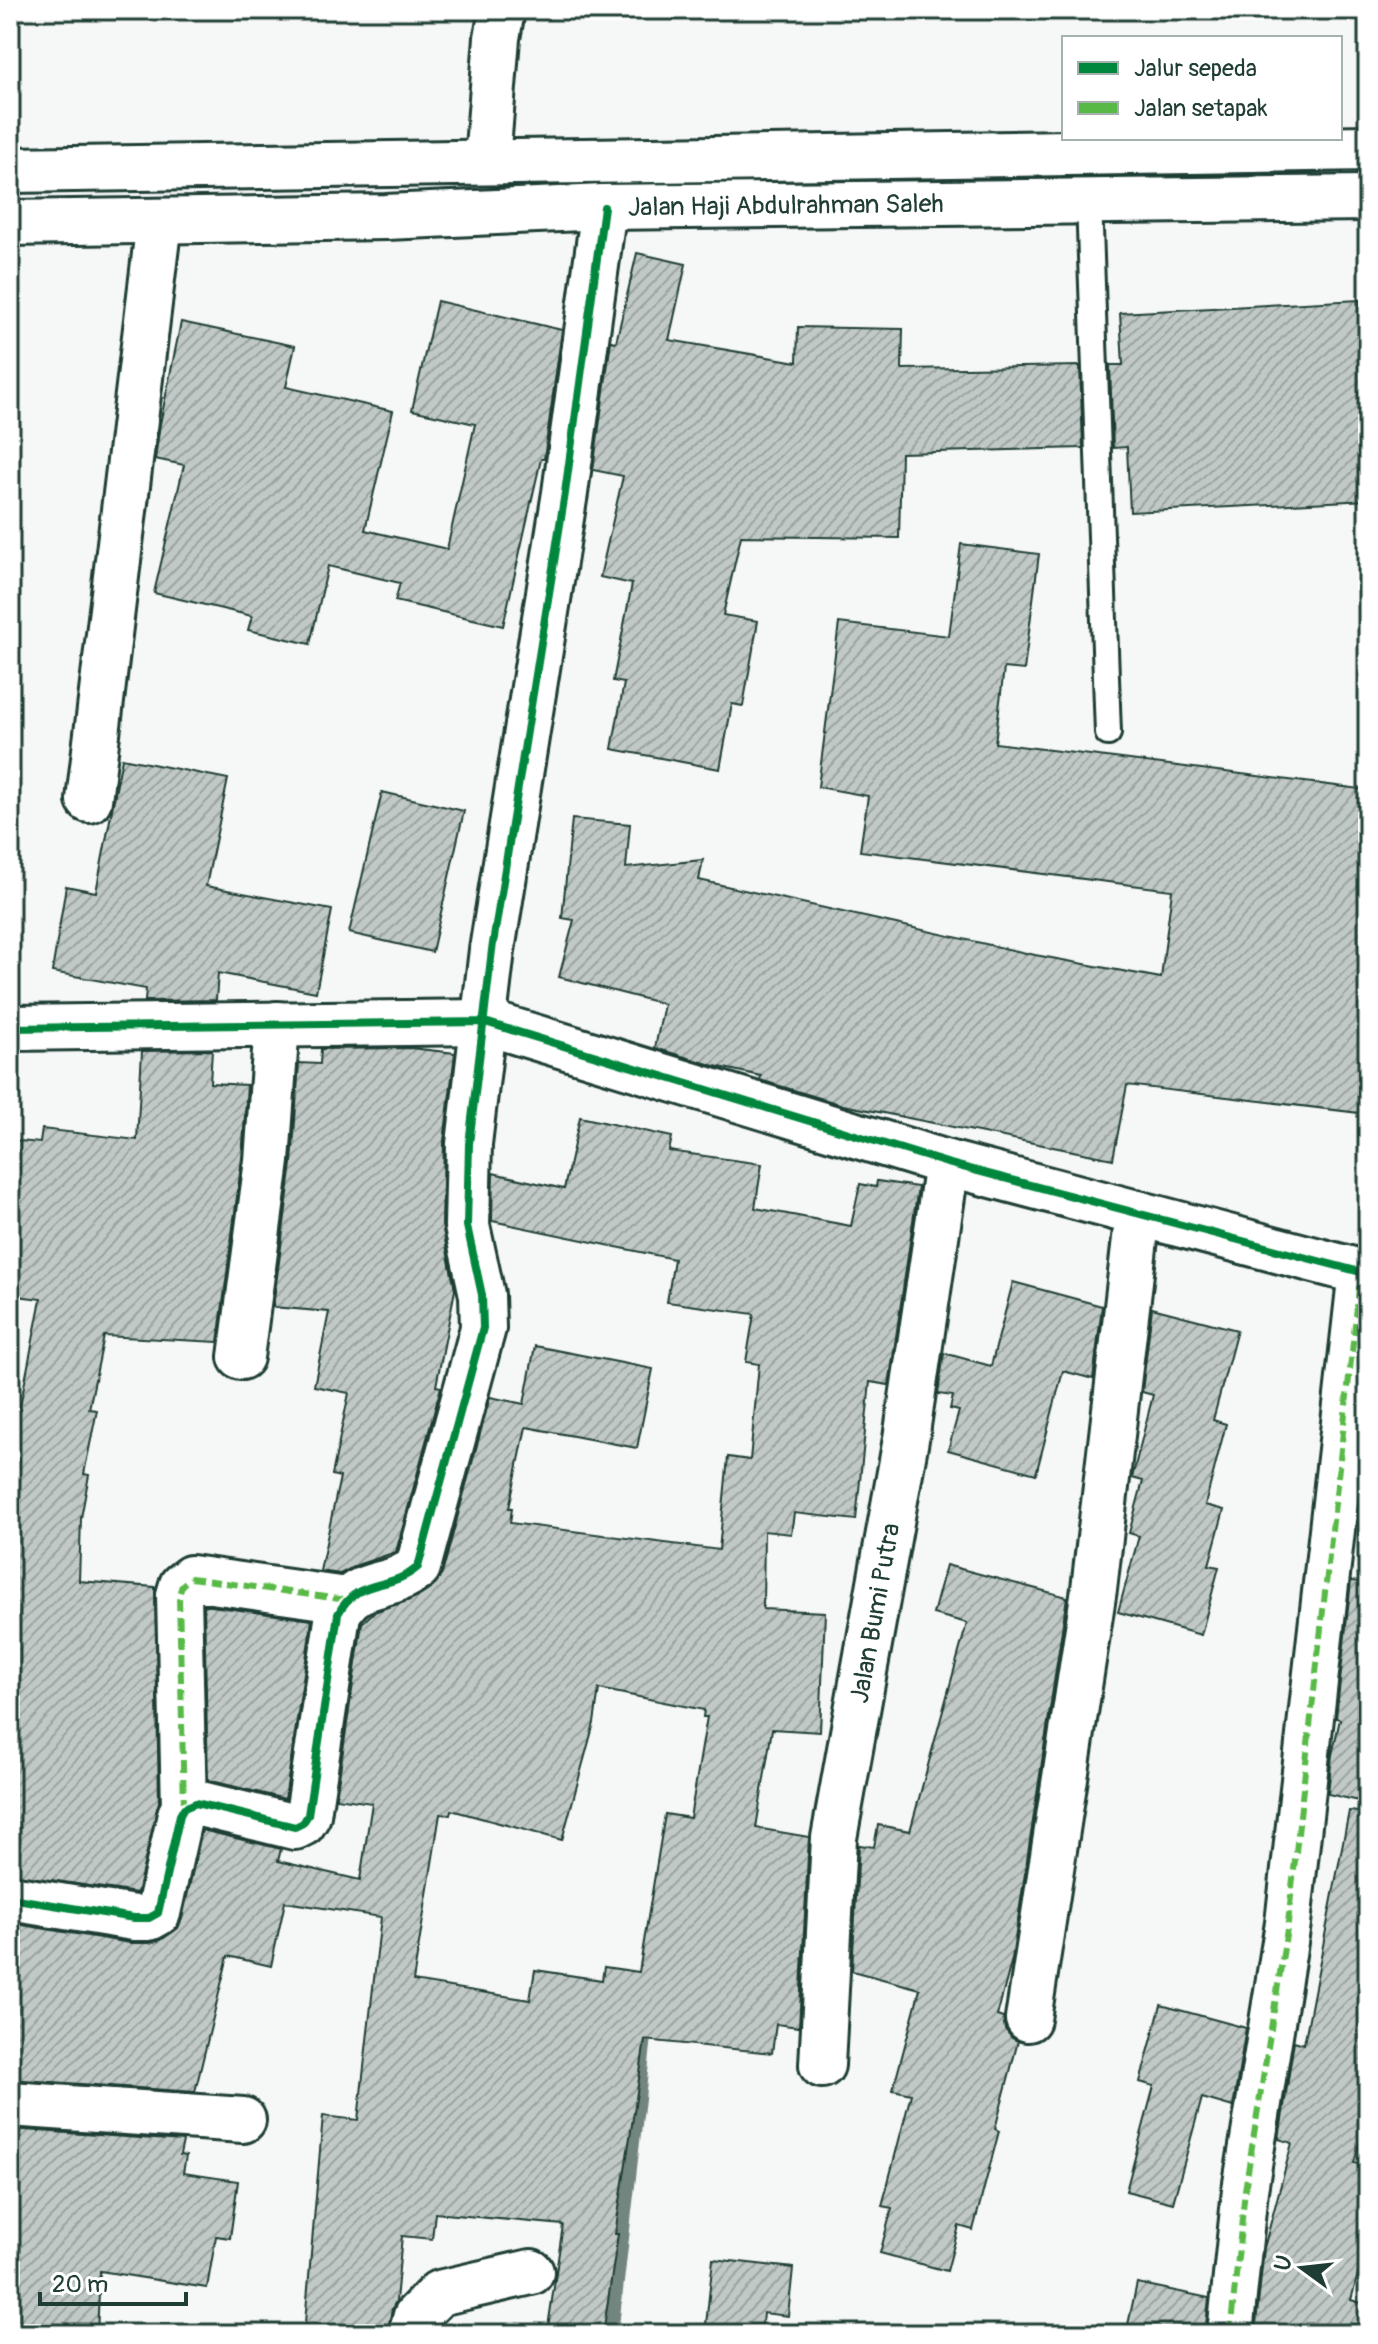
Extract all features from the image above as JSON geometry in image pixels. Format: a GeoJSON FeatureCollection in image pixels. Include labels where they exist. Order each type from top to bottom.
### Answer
{"type":"FeatureCollection","features":[{"type":"Feature","properties":{"kind":"main road"},"geometry":{"type":"LineString","coordinates":[[487,160],[502,10]]}},
{"type":"Feature","properties":{"kind":"main road","name":"Jalan Haji Abdulrahman Saleh"},"geometry":{"type":"LineString","coordinates":[[10,170],[1368,148]]}},
{"type":"Feature","properties":{"kind":"main road","name":"Jalan Haji Abdulrahman Saleh"},"geometry":{"type":"LineString","coordinates":[[10,223],[386,217],[604,207],[1368,198]]}},
{"type":"Feature","properties":{"kind":"main road"},"geometry":{"type":"LineString","coordinates":[[184,1808],[196,1803],[295,1827],[303,1823],[308,1815],[338,1614],[355,1591],[406,1577],[418,1567],[483,1328],[482,1295],[467,1226],[469,1144],[492,950],[565,493],[604,207]]}},
{"type":"Feature","properties":{"kind":"main road"},"geometry":{"type":"LineString","coordinates":[[89,800],[159,221]]}},
{"type":"Feature","properties":{"kind":"main road"},"geometry":{"type":"LineString","coordinates":[[10,1028],[485,1022],[947,1163],[1364,1273],[1288,1923],[1245,2190],[1230,2334]]}},
{"type":"Feature","properties":{"kind":"main road"},"geometry":{"type":"LineString","coordinates":[[241,1357],[267,1161],[277,1024]]}},
{"type":"Feature","properties":{"kind":"main road","name":"Jalan Bumi Putra"},"geometry":{"type":"LineString","coordinates":[[822,2065],[834,1838],[906,1439],[947,1163]]}},
{"type":"Feature","properties":{"kind":"main road"},"geometry":{"type":"LineString","coordinates":[[1028,2019],[1094,1589],[1138,1213]]}},
{"type":"Feature","properties":{"kind":"main road"},"geometry":{"type":"LineString","coordinates":[[10,1898],[134,1918],[149,1918],[158,1913],[184,1808],[183,1704],[179,1675],[179,1595],[182,1585],[191,1578],[346,1600]]}},
{"type":"Feature","properties":{"kind":"main road"},"geometry":{"type":"LineString","coordinates":[[10,2104],[243,2120]]}},
{"type":"Feature","properties":{"kind":"main road"},"geometry":{"type":"LineString","coordinates":[[411,2334],[416,2316],[439,2293],[531,2272]]}},
{"type":"Feature","properties":{"kind":"lane"},"geometry":{"type":"LineString","coordinates":[[1089,201],[1108,733]]}},
{"type":"Feature","properties":{"kind":"building"},"geometry":{"type":"Polygon","coordinates":[[[637,253],[686,264],[669,340],[797,362],[798,327],[903,329],[902,369],[1080,366],[1083,448],[901,453],[899,538],[741,536],[723,615],[758,621],[743,706],[732,704],[720,769],[612,749],[624,683],[613,681],[632,584],[600,577],[623,476],[593,470],[611,341],[616,342],[637,253]]]}},
{"type":"Feature","properties":{"kind":"building"},"geometry":{"type":"Polygon","coordinates":[[[1360,300],[1360,307],[1368,307],[1368,500],[1130,512],[1127,447],[1113,448],[1110,365],[1123,365],[1120,313],[1360,300]]]}},
{"type":"Feature","properties":{"kind":"building"},"geometry":{"type":"Polygon","coordinates":[[[437,301],[562,330],[544,459],[541,459],[503,626],[395,601],[400,583],[328,566],[310,644],[248,630],[252,616],[154,593],[184,465],[155,459],[181,322],[295,346],[286,387],[393,411],[365,530],[447,549],[475,424],[412,410],[437,301]]]}},
{"type":"Feature","properties":{"kind":"building"},"geometry":{"type":"Polygon","coordinates":[[[961,544],[1039,554],[1024,670],[1004,668],[995,743],[1368,790],[1368,1114],[1127,1085],[1113,1159],[843,1105],[760,1080],[761,1076],[655,1048],[664,1004],[559,977],[574,920],[562,918],[572,819],[630,824],[626,868],[703,860],[699,880],[1035,955],[1161,978],[1172,890],[860,851],[868,796],[818,787],[839,623],[949,636],[961,544]]]}},
{"type":"Feature","properties":{"kind":"building"},"geometry":{"type":"Polygon","coordinates":[[[122,758],[228,779],[206,886],[332,910],[316,992],[218,973],[216,1000],[145,1001],[146,989],[52,972],[66,886],[96,892],[122,758]]]}},
{"type":"Feature","properties":{"kind":"building"},"geometry":{"type":"Polygon","coordinates":[[[382,792],[464,811],[432,952],[349,933],[382,792]]]}},
{"type":"Feature","properties":{"kind":"building"},"geometry":{"type":"Polygon","coordinates":[[[410,1048],[455,1053],[444,1141],[442,1225],[455,1290],[436,1386],[441,1387],[396,1552],[340,1574],[320,1571],[340,1477],[332,1475],[349,1393],[314,1386],[329,1312],[273,1307],[292,1164],[299,1063],[320,1064],[321,1049],[410,1048]]]}},
{"type":"Feature","properties":{"kind":"building"},"geometry":{"type":"Polygon","coordinates":[[[212,1050],[210,1083],[247,1085],[242,1158],[218,1342],[104,1336],[89,1409],[97,1410],[84,1474],[89,1475],[81,1518],[79,1581],[155,1587],[159,1802],[137,1893],[10,1874],[10,1507],[19,1460],[10,1459],[10,1411],[19,1412],[41,1299],[10,1295],[10,1140],[40,1143],[42,1129],[137,1140],[142,1051],[212,1050]]]}},
{"type":"Feature","properties":{"kind":"building"},"geometry":{"type":"Polygon","coordinates":[[[580,1117],[672,1137],[669,1151],[762,1164],[755,1208],[851,1226],[860,1184],[876,1187],[877,1181],[918,1187],[889,1385],[870,1382],[856,1520],[794,1513],[791,1534],[764,1531],[763,1609],[825,1612],[820,1732],[772,1729],[756,1828],[809,1837],[799,2027],[776,2024],[772,2053],[645,2040],[603,2334],[547,2334],[563,2225],[435,2213],[432,2239],[402,2236],[396,2301],[387,2334],[304,2334],[323,2116],[358,2120],[381,1917],[285,1902],[271,1966],[228,1956],[195,2092],[10,2079],[10,1923],[130,1943],[161,1940],[178,1928],[182,1919],[202,1830],[281,1849],[278,1861],[360,1880],[372,1803],[336,1798],[362,1623],[374,1612],[421,1595],[433,1587],[442,1574],[490,1397],[524,1404],[535,1346],[653,1369],[637,1448],[526,1427],[509,1508],[512,1508],[510,1523],[719,1550],[728,1457],[750,1460],[759,1364],[746,1362],[754,1314],[667,1302],[674,1259],[492,1221],[493,1173],[564,1189],[580,1117]],[[599,1689],[594,1723],[562,1840],[451,1810],[450,1815],[440,1814],[413,1981],[530,2000],[535,1970],[602,1980],[604,1967],[639,1972],[665,1814],[690,1818],[707,1717],[703,1717],[704,1710],[599,1689]]]}},
{"type":"Feature","properties":{"kind":"building"},"geometry":{"type":"Polygon","coordinates":[[[1013,1282],[1102,1306],[1093,1379],[1063,1371],[1036,1474],[948,1450],[959,1411],[950,1409],[953,1396],[938,1394],[944,1353],[991,1366],[1013,1282]]]}},
{"type":"Feature","properties":{"kind":"building"},"geometry":{"type":"Polygon","coordinates":[[[1152,1308],[1237,1330],[1213,1420],[1226,1424],[1205,1505],[1224,1510],[1209,1565],[1219,1567],[1201,1635],[1118,1612],[1139,1536],[1129,1533],[1143,1481],[1132,1478],[1153,1395],[1142,1392],[1152,1308]]]}},
{"type":"Feature","properties":{"kind":"building"},"geometry":{"type":"Polygon","coordinates":[[[946,1565],[1067,1597],[1012,1959],[997,2016],[1003,2018],[1005,2029],[1018,2041],[973,2230],[959,2226],[947,2271],[880,2253],[892,2208],[882,2206],[911,2094],[893,2090],[920,1989],[852,1971],[859,1845],[874,1847],[878,1825],[910,1831],[967,1623],[933,1614],[946,1565]]]}},
{"type":"Feature","properties":{"kind":"building"},"geometry":{"type":"Polygon","coordinates":[[[1351,1581],[1368,1583],[1368,1803],[1328,1794],[1340,1719],[1336,1718],[1351,1581]]]}},
{"type":"Feature","properties":{"kind":"building"},"geometry":{"type":"Polygon","coordinates":[[[204,1605],[312,1620],[285,1799],[208,1780],[204,1605]]]}},
{"type":"Feature","properties":{"kind":"building"},"geometry":{"type":"Polygon","coordinates":[[[1349,1811],[1368,1813],[1368,2112],[1354,2163],[1368,2166],[1368,2237],[1351,2300],[1368,2305],[1368,2334],[1255,2334],[1264,2248],[1292,2143],[1279,2139],[1294,2041],[1304,2044],[1349,1811]]]}},
{"type":"Feature","properties":{"kind":"building"},"geometry":{"type":"Polygon","coordinates":[[[1161,2005],[1246,2028],[1233,2107],[1202,2098],[1173,2203],[1126,2191],[1154,2086],[1140,2082],[1161,2005]]]}},
{"type":"Feature","properties":{"kind":"building"},"geometry":{"type":"Polygon","coordinates":[[[10,2129],[183,2141],[180,2155],[186,2156],[183,2173],[238,2181],[230,2238],[216,2236],[207,2288],[100,2271],[97,2334],[15,2334],[18,2277],[10,2277],[10,2129]]]}},
{"type":"Feature","properties":{"kind":"building"},"geometry":{"type":"Polygon","coordinates":[[[713,2259],[793,2268],[788,2316],[763,2313],[761,2334],[705,2334],[713,2259]]]}},
{"type":"Feature","properties":{"kind":"building"},"geometry":{"type":"Polygon","coordinates":[[[1137,2283],[1209,2298],[1205,2334],[1126,2334],[1137,2283]]]}},
{"type":"Feature","properties":{"kind":"waterway"},"geometry":{"type":"LineString","coordinates":[[611,2334],[646,2028]]}},
{"type":"Feature","properties":{"kind":"marked path"},"geometry":{"type":"LineString","coordinates":[[1230,2334],[1245,2190],[1288,1923],[1361,1271]]}},
{"type":"Feature","properties":{"kind":"marked path"},"geometry":{"type":"LineString","coordinates":[[184,1808],[179,1595],[182,1585],[191,1578],[346,1600]]}},
{"type":"Feature","properties":{"kind":"cycle path"},"geometry":{"type":"LineString","coordinates":[[10,1898],[149,1918],[158,1913],[184,1808],[196,1803],[295,1827],[303,1823],[308,1815],[338,1614],[355,1594],[396,1580],[418,1567],[483,1328],[482,1295],[467,1226],[469,1144],[492,950],[565,493],[604,207]]}},
{"type":"Feature","properties":{"kind":"cycle path"},"geometry":{"type":"LineString","coordinates":[[10,1028],[485,1022],[947,1163],[1368,1274]]}}]}
